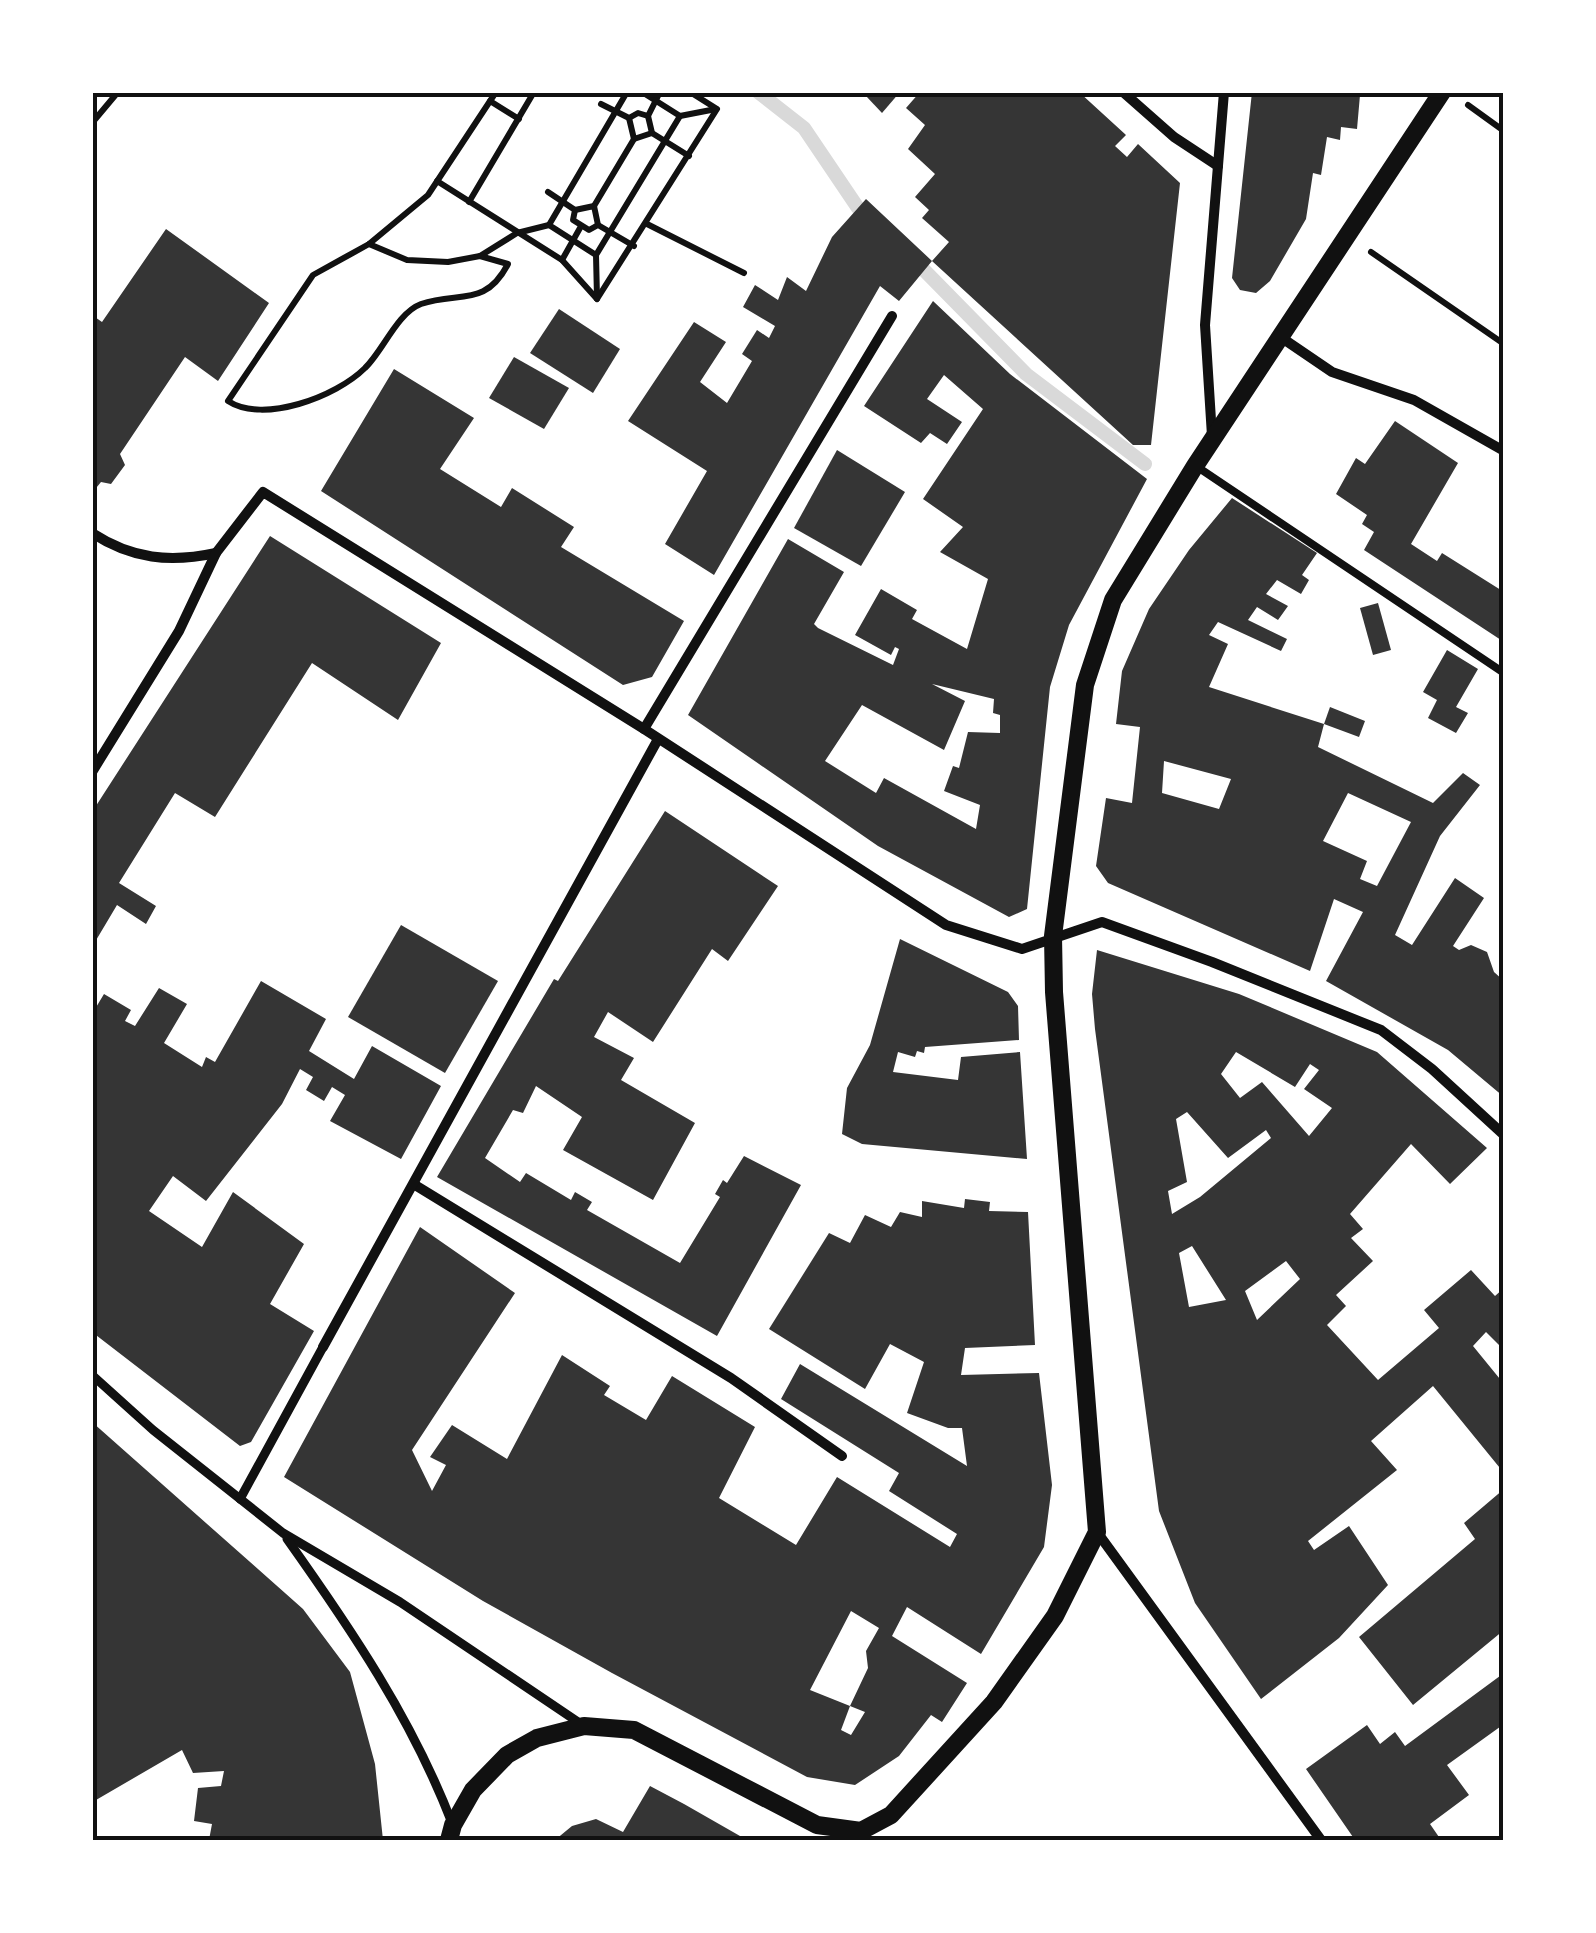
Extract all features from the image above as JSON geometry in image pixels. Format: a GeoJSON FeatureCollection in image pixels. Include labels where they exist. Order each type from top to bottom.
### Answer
{"type":"FeatureCollection","features":[{"type":"Feature","properties":{"kind":"street"},"geometry":{"type":"LineString","coordinates":[[1122,92],[1174,138],[1218,166]]}},
{"type":"Feature","properties":{"kind":"street"},"geometry":{"type":"LineString","coordinates":[[1213,442],[1204,325],[1224,92]]}},
{"type":"Feature","properties":{"kind":"street"},"geometry":{"type":"LineString","coordinates":[[451,1832],[474,1790],[506,1755],[537,1738],[584,1726],[634,1730],[817,1825],[861,1831],[891,1815],[994,1702],[1070,1590],[1098,1532],[1053,936],[1078,725],[1096,640],[1112,600],[1195,466],[1442,92]]}},
{"type":"Feature","properties":{"kind":"street"},"geometry":{"type":"LineString","coordinates":[[644,729],[892,316]]}},
{"type":"Feature","properties":{"kind":"street"},"geometry":{"type":"LineString","coordinates":[[1282,338],[1332,372],[1414,400],[1504,452]]}},
{"type":"Feature","properties":{"kind":"street"},"geometry":{"type":"LineString","coordinates":[[92,772],[179,631],[216,552],[263,492],[644,729],[946,925],[1022,949],[1102,922],[1381,1030],[1432,1069],[1504,1135]]}},
{"type":"Feature","properties":{"kind":"street"},"geometry":{"type":"LineString","coordinates":[[92,533],[114,547],[152,558],[182,560],[216,552]]}},
{"type":"Feature","properties":{"kind":"street"},"geometry":{"type":"LineString","coordinates":[[240,1499],[657,740]]}},
{"type":"Feature","properties":{"kind":"street"},"geometry":{"type":"LineString","coordinates":[[415,1185],[731,1378],[842,1456]]}},
{"type":"Feature","properties":{"kind":"street"},"geometry":{"type":"LineString","coordinates":[[92,1375],[282,1533],[400,1602],[584,1726]]}},
{"type":"Feature","properties":{"kind":"street"},"geometry":{"type":"LineString","coordinates":[[1098,1532],[1321,1840]]}},
{"type":"Feature","properties":{"kind":"street"},"geometry":{"type":"LineString","coordinates":[[282,1533],[390,1692],[434,1775],[451,1832]]}},
{"type":"Feature","properties":{"kind":"lane"},"geometry":{"type":"LineString","coordinates":[[1195,466],[1504,672]]}},
{"type":"Feature","properties":{"kind":"path"},"geometry":{"type":"LineString","coordinates":[[92,123],[118,92]]}},
{"type":"Feature","properties":{"kind":"path"},"geometry":{"type":"LineString","coordinates":[[480,256],[508,264],[499,282],[476,296],[421,304],[407,314],[364,370],[334,388],[266,410],[242,410],[228,401],[313,275],[369,244],[437,182],[496,92]]}},
{"type":"Feature","properties":{"kind":"path"},"geometry":{"type":"LineString","coordinates":[[469,202],[534,92]]}},
{"type":"Feature","properties":{"kind":"path"},"geometry":{"type":"LineString","coordinates":[[369,244],[407,260],[448,262],[480,256],[517,232],[549,225],[627,92]]}},
{"type":"Feature","properties":{"kind":"path"},"geometry":{"type":"LineString","coordinates":[[642,92],[658,97],[680,116]]}},
{"type":"Feature","properties":{"kind":"path"},"geometry":{"type":"LineString","coordinates":[[690,92],[717,109]]}},
{"type":"Feature","properties":{"kind":"path"},"geometry":{"type":"LineString","coordinates":[[658,97],[648,116],[652,133],[688,156]]}},
{"type":"Feature","properties":{"kind":"path"},"geometry":{"type":"LineString","coordinates":[[490,102],[519,119]]}},
{"type":"Feature","properties":{"kind":"path"},"geometry":{"type":"LineString","coordinates":[[1463,102],[1504,131]]}},
{"type":"Feature","properties":{"kind":"path"},"geometry":{"type":"LineString","coordinates":[[601,104],[628,118],[634,139]]}},
{"type":"Feature","properties":{"kind":"path"},"geometry":{"type":"LineString","coordinates":[[680,116],[717,109]]}},
{"type":"Feature","properties":{"kind":"path"},"geometry":{"type":"LineString","coordinates":[[597,299],[717,109]]}},
{"type":"Feature","properties":{"kind":"path"},"geometry":{"type":"LineString","coordinates":[[628,118],[648,116]]}},
{"type":"Feature","properties":{"kind":"path"},"geometry":{"type":"LineString","coordinates":[[597,299],[596,254],[680,116]]}},
{"type":"Feature","properties":{"kind":"path"},"geometry":{"type":"LineString","coordinates":[[634,246],[598,225],[594,206],[634,139],[652,133]]}},
{"type":"Feature","properties":{"kind":"path"},"geometry":{"type":"LineString","coordinates":[[437,182],[562,260],[597,299]]}},
{"type":"Feature","properties":{"kind":"path"},"geometry":{"type":"LineString","coordinates":[[548,192],[575,210],[594,206]]}},
{"type":"Feature","properties":{"kind":"path"},"geometry":{"type":"LineString","coordinates":[[575,210],[573,220],[580,228],[589,230],[598,225]]}},
{"type":"Feature","properties":{"kind":"path"},"geometry":{"type":"LineString","coordinates":[[647,224],[744,273]]}},
{"type":"Feature","properties":{"kind":"path"},"geometry":{"type":"LineString","coordinates":[[549,225],[596,254]]}},
{"type":"Feature","properties":{"kind":"path"},"geometry":{"type":"LineString","coordinates":[[562,260],[580,228]]}},
{"type":"Feature","properties":{"kind":"path"},"geometry":{"type":"LineString","coordinates":[[1349,237],[1504,344]]}},
{"type":"Feature","properties":{"kind":"building"},"geometry":{"type":"Polygon","coordinates":[[[869,92],[900,92],[882,113],[866,96],[869,92]]]}},
{"type":"Feature","properties":{"kind":"building"},"geometry":{"type":"Polygon","coordinates":[[[920,92],[1079,92],[1126,135],[1115,146],[1127,157],[1138,144],[1180,183],[1151,445],[1133,445],[932,261],[949,242],[922,218],[929,210],[915,197],[935,174],[908,149],[925,125],[906,108],[920,92]]]}},
{"type":"Feature","properties":{"kind":"building"},"geometry":{"type":"Polygon","coordinates":[[[1252,92],[1360,95],[1357,129],[1341,127],[1340,140],[1327,137],[1321,175],[1313,173],[1306,219],[1270,281],[1256,293],[1240,290],[1232,278],[1252,92]]]}},
{"type":"Feature","properties":{"kind":"building"},"geometry":{"type":"Polygon","coordinates":[[[866,199],[932,261],[899,301],[880,286],[714,575],[665,544],[707,471],[628,421],[694,322],[726,342],[700,382],[727,403],[752,361],[742,354],[757,330],[769,338],[775,326],[743,307],[755,285],[778,300],[787,277],[806,291],[832,237],[866,199]]]}},
{"type":"Feature","properties":{"kind":"building"},"geometry":{"type":"Polygon","coordinates":[[[166,229],[269,303],[218,381],[185,357],[120,454],[125,465],[111,484],[101,482],[92,493],[92,315],[102,322],[166,229]]]}},
{"type":"Feature","properties":{"kind":"building"},"geometry":{"type":"Polygon","coordinates":[[[933,301],[1010,374],[1147,479],[1069,625],[1050,687],[1027,909],[1009,917],[878,846],[688,715],[788,539],[844,572],[814,624],[818,628],[893,665],[899,649],[895,647],[891,655],[855,635],[881,589],[917,610],[912,619],[967,649],[988,579],[940,552],[963,527],[923,499],[983,409],[944,375],[927,399],[962,422],[947,444],[930,433],[921,443],[864,406],[933,301]],[[932,684],[965,701],[944,750],[862,705],[825,761],[876,793],[884,778],[976,829],[980,805],[944,791],[953,766],[959,768],[968,732],[1000,733],[1000,715],[993,713],[994,699],[932,684]]]}},
{"type":"Feature","properties":{"kind":"building"},"geometry":{"type":"Polygon","coordinates":[[[559,309],[620,349],[593,393],[530,353],[559,309]]]}},
{"type":"Feature","properties":{"kind":"building"},"geometry":{"type":"Polygon","coordinates":[[[514,357],[569,388],[544,429],[489,398],[514,357]]]}},
{"type":"Feature","properties":{"kind":"building"},"geometry":{"type":"Polygon","coordinates":[[[394,369],[474,418],[440,469],[501,507],[512,488],[574,527],[561,547],[684,621],[652,677],[623,685],[321,491],[394,369]]]}},
{"type":"Feature","properties":{"kind":"building"},"geometry":{"type":"Polygon","coordinates":[[[1395,421],[1458,463],[1411,544],[1437,561],[1442,553],[1504,592],[1501,640],[1364,550],[1374,532],[1362,524],[1367,515],[1336,494],[1356,458],[1365,464],[1395,421]]]}},
{"type":"Feature","properties":{"kind":"building"},"geometry":{"type":"Polygon","coordinates":[[[837,450],[905,492],[861,566],[794,528],[837,450]]]}},
{"type":"Feature","properties":{"kind":"building"},"geometry":{"type":"Polygon","coordinates":[[[1232,498],[1317,553],[1302,575],[1309,580],[1301,594],[1277,580],[1266,594],[1288,606],[1278,620],[1257,607],[1248,620],[1287,639],[1281,651],[1218,622],[1209,635],[1228,644],[1209,687],[1324,724],[1318,747],[1433,803],[1463,773],[1480,785],[1440,836],[1395,935],[1412,945],[1455,878],[1484,898],[1453,946],[1459,950],[1471,945],[1487,952],[1494,972],[1504,981],[1504,1097],[1448,1050],[1326,981],[1363,912],[1334,899],[1310,971],[1108,883],[1096,866],[1106,798],[1132,803],[1140,727],[1116,724],[1122,671],[1149,609],[1189,550],[1232,498]],[[1164,761],[1162,793],[1219,809],[1231,779],[1164,761]],[[1348,793],[1323,841],[1367,861],[1360,879],[1377,886],[1411,822],[1348,793]]]}},
{"type":"Feature","properties":{"kind":"building"},"geometry":{"type":"Polygon","coordinates":[[[270,536],[441,643],[398,720],[312,663],[215,817],[175,793],[119,883],[156,906],[146,924],[117,905],[92,947],[92,812],[270,536]]]}},
{"type":"Feature","properties":{"kind":"building"},"geometry":{"type":"Polygon","coordinates":[[[1378,603],[1391,650],[1373,655],[1360,608],[1378,603]]]}},
{"type":"Feature","properties":{"kind":"building"},"geometry":{"type":"Polygon","coordinates":[[[1447,650],[1478,669],[1456,707],[1468,713],[1456,733],[1428,718],[1437,700],[1423,692],[1447,650]]]}},
{"type":"Feature","properties":{"kind":"building"},"geometry":{"type":"Polygon","coordinates":[[[1330,707],[1365,721],[1359,737],[1324,724],[1330,707]]]}},
{"type":"Feature","properties":{"kind":"building"},"geometry":{"type":"Polygon","coordinates":[[[665,811],[778,886],[728,961],[712,949],[653,1042],[608,1012],[594,1037],[634,1058],[621,1080],[695,1123],[653,1200],[563,1150],[582,1117],[536,1086],[523,1113],[513,1110],[485,1158],[520,1182],[526,1173],[571,1200],[575,1192],[592,1202],[587,1210],[680,1263],[720,1197],[715,1194],[723,1180],[727,1183],[744,1156],[801,1185],[717,1336],[437,1177],[554,979],[558,981],[665,811]]]}},
{"type":"Feature","properties":{"kind":"building"},"geometry":{"type":"Polygon","coordinates":[[[401,925],[498,981],[445,1073],[348,1017],[401,925]]]}},
{"type":"Feature","properties":{"kind":"building"},"geometry":{"type":"Polygon","coordinates":[[[900,939],[1008,992],[1018,1006],[1019,1040],[925,1047],[924,1053],[917,1051],[915,1057],[898,1052],[893,1072],[958,1080],[961,1057],[1020,1052],[1027,1159],[862,1144],[842,1134],[847,1088],[870,1045],[900,939]]]}},
{"type":"Feature","properties":{"kind":"building"},"geometry":{"type":"Polygon","coordinates":[[[1097,950],[1239,994],[1377,1052],[1487,1148],[1450,1184],[1411,1144],[1350,1214],[1363,1229],[1351,1238],[1373,1261],[1336,1295],[1346,1306],[1327,1325],[1378,1380],[1439,1328],[1424,1310],[1471,1270],[1495,1296],[1504,1288],[1504,1350],[1486,1332],[1473,1346],[1504,1384],[1504,1473],[1433,1386],[1371,1441],[1397,1470],[1308,1541],[1314,1550],[1349,1526],[1388,1585],[1339,1638],[1261,1699],[1195,1603],[1159,1511],[1092,994],[1097,950]],[[1236,1052],[1221,1074],[1240,1098],[1262,1082],[1309,1136],[1332,1108],[1304,1089],[1319,1070],[1310,1064],[1295,1087],[1236,1052]],[[1187,1112],[1176,1119],[1187,1182],[1168,1191],[1172,1214],[1200,1197],[1271,1138],[1266,1130],[1228,1158],[1187,1112]],[[1192,1246],[1179,1253],[1189,1307],[1226,1300],[1192,1246]],[[1286,1261],[1245,1291],[1257,1320],[1300,1279],[1286,1261]]]}},
{"type":"Feature","properties":{"kind":"building"},"geometry":{"type":"Polygon","coordinates":[[[261,981],[326,1019],[309,1051],[354,1079],[372,1046],[441,1086],[401,1159],[330,1121],[345,1095],[332,1087],[324,1101],[306,1090],[313,1077],[300,1069],[282,1104],[206,1201],[173,1176],[149,1211],[202,1247],[233,1192],[304,1244],[270,1304],[314,1331],[251,1442],[240,1446],[92,1332],[92,1014],[104,994],[131,1010],[125,1021],[135,1026],[159,988],[187,1004],[164,1043],[202,1067],[206,1057],[215,1062],[261,981]]]}},
{"type":"Feature","properties":{"kind":"building"},"geometry":{"type":"Polygon","coordinates":[[[965,1199],[990,1202],[989,1211],[1028,1212],[1035,1345],[965,1348],[961,1375],[1039,1373],[1052,1485],[1044,1547],[981,1654],[907,1607],[892,1636],[967,1683],[942,1722],[931,1715],[899,1756],[855,1785],[807,1777],[612,1673],[483,1601],[284,1477],[420,1227],[515,1293],[412,1450],[432,1491],[446,1465],[430,1457],[452,1425],[507,1459],[562,1355],[610,1386],[604,1395],[646,1420],[672,1376],[755,1427],[719,1498],[796,1545],[837,1477],[950,1547],[957,1534],[889,1491],[899,1473],[781,1399],[800,1364],[967,1466],[962,1428],[948,1428],[907,1413],[924,1362],[890,1344],[865,1389],[769,1329],[829,1233],[850,1243],[865,1215],[891,1227],[900,1212],[922,1217],[922,1201],[964,1208],[965,1199]],[[851,1611],[810,1690],[850,1706],[868,1668],[866,1651],[879,1628],[851,1611]],[[850,1706],[841,1730],[851,1735],[865,1712],[850,1706]]]}},
{"type":"Feature","properties":{"kind":"building"},"geometry":{"type":"Polygon","coordinates":[[[92,1422],[303,1609],[350,1672],[375,1764],[383,1840],[209,1840],[212,1824],[194,1821],[198,1788],[221,1786],[224,1771],[193,1773],[182,1750],[96,1800],[92,1422]]]}},
{"type":"Feature","properties":{"kind":"building"},"geometry":{"type":"Polygon","coordinates":[[[1504,1489],[1504,1630],[1413,1705],[1359,1637],[1475,1539],[1464,1523],[1504,1489]]]}},
{"type":"Feature","properties":{"kind":"building"},"geometry":{"type":"Polygon","coordinates":[[[1504,1673],[1504,1703],[1499,1706],[1504,1724],[1447,1765],[1469,1795],[1430,1824],[1441,1840],[1355,1840],[1306,1769],[1367,1725],[1380,1744],[1395,1732],[1405,1746],[1504,1673]]]}},
{"type":"Feature","properties":{"kind":"building"},"geometry":{"type":"Polygon","coordinates":[[[650,1786],[747,1840],[555,1840],[572,1826],[596,1819],[623,1832],[650,1786]]]}},
{"type":"Feature","properties":{"kind":"waterway"},"geometry":{"type":"LineString","coordinates":[[758,92],[804,128],[858,208]]}},
{"type":"Feature","properties":{"kind":"waterway"},"geometry":{"type":"LineString","coordinates":[[924,270],[1026,374],[1145,464]]}}]}
